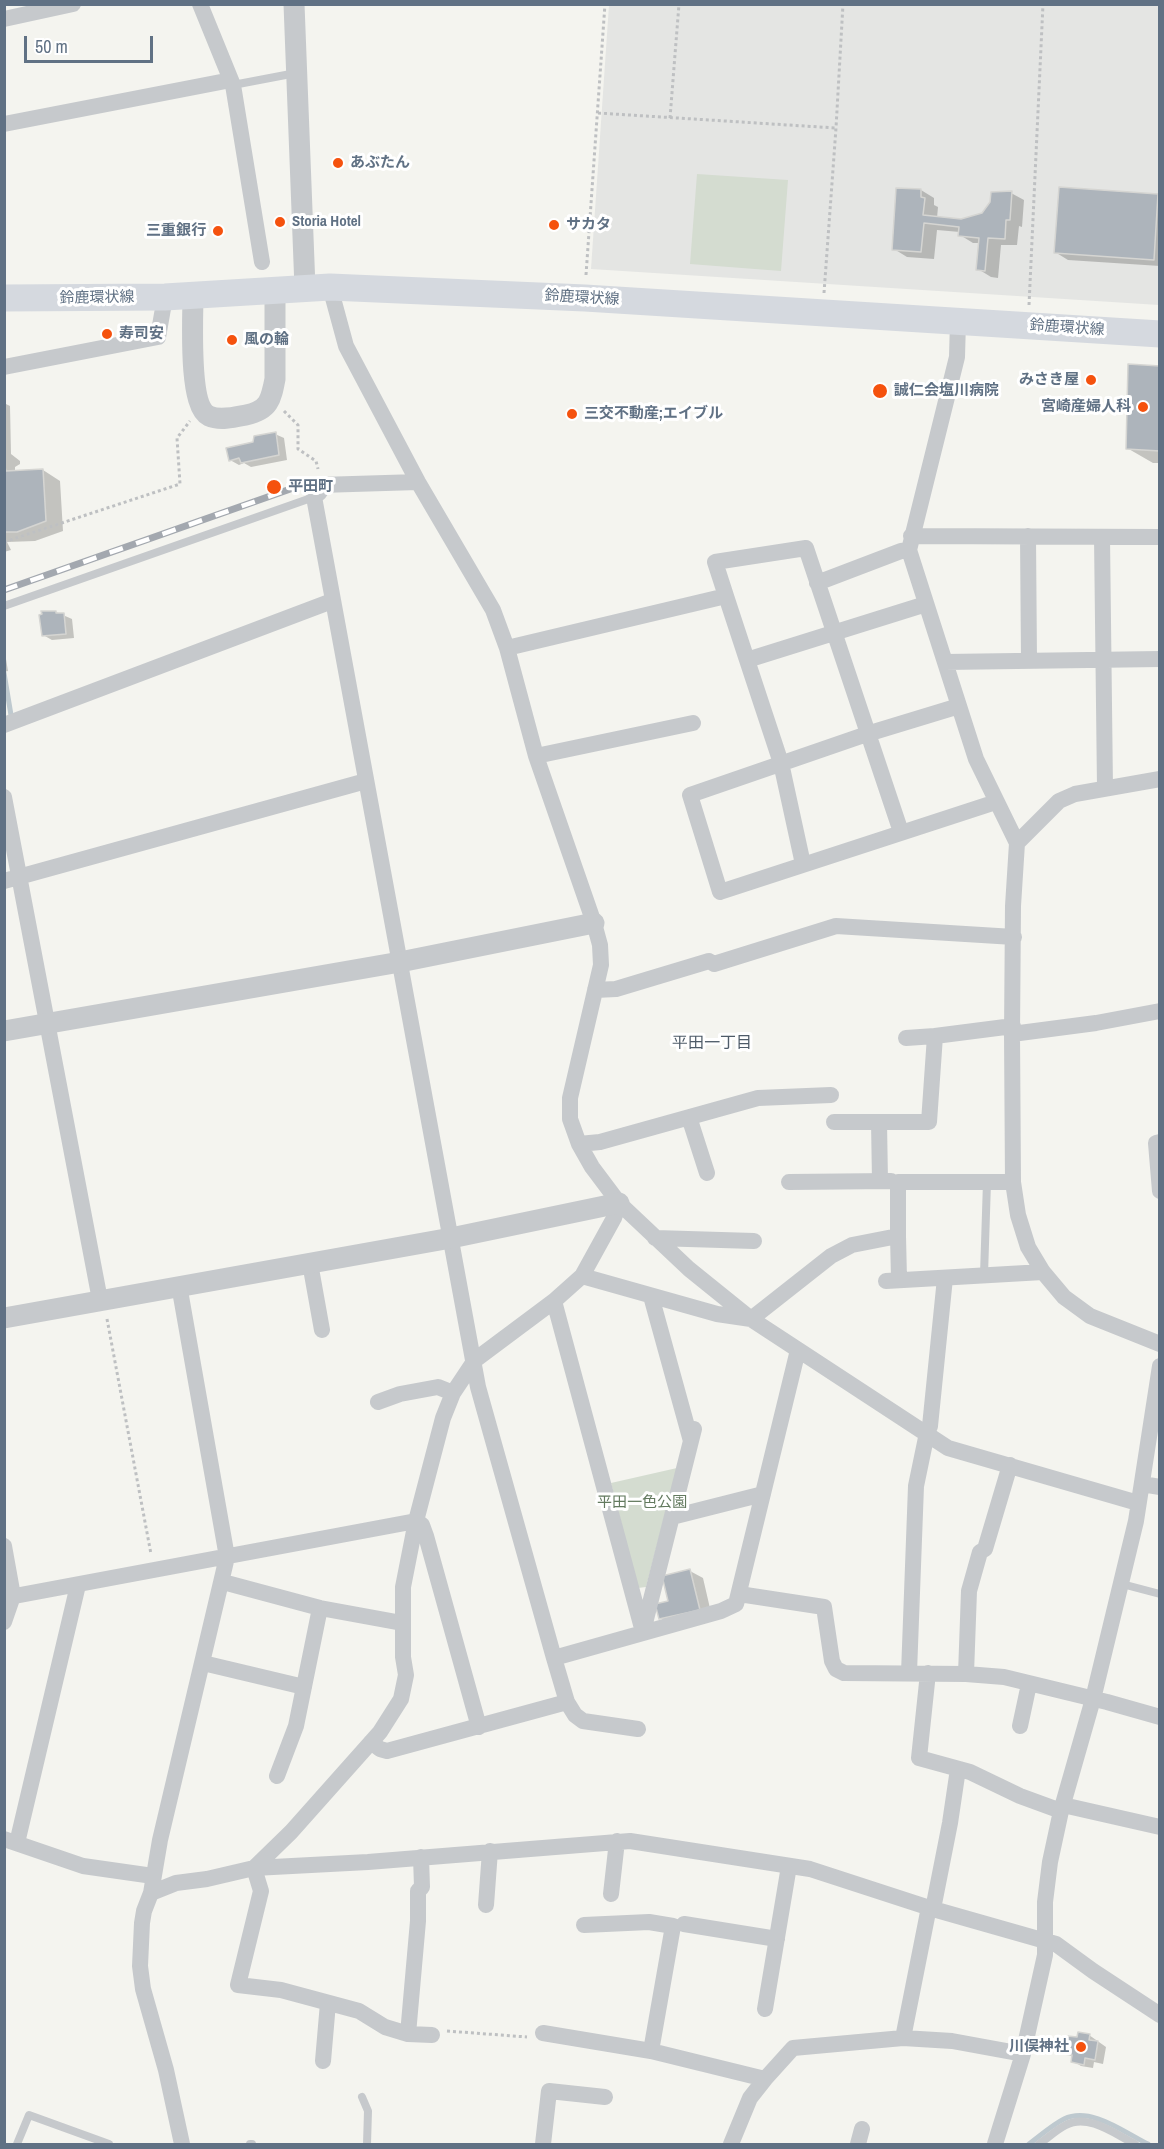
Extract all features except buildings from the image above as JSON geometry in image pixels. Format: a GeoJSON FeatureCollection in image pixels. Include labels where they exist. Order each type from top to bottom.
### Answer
{"type":"FeatureCollection","features":[{"type":"Feature","properties":{"kind":"main road","name":"鈴鹿環状線"},"geometry":{"type":"LineString","coordinates":[[4,298],[165,297],[317,287],[585,298],[1160,333]]}},
{"type":"Feature","properties":{"kind":"street"},"geometry":{"type":"LineString","coordinates":[[4,19],[72,4]]}},
{"type":"Feature","properties":{"kind":"street"},"geometry":{"type":"LineString","coordinates":[[200,4],[232,82],[262,262]]}},
{"type":"Feature","properties":{"kind":"street"},"geometry":{"type":"LineString","coordinates":[[294,4],[296,73],[317,287],[418,482],[493,610],[507,648],[536,756],[600,945],[601,965],[570,1098],[570,1119],[591,1167],[619,1203],[655,1238],[689,1269],[751,1318],[948,1448],[1138,1503]]}},
{"type":"Feature","properties":{"kind":"street"},"geometry":{"type":"LineString","coordinates":[[4,124],[232,82]]}},
{"type":"Feature","properties":{"kind":"street"},"geometry":{"type":"LineString","coordinates":[[193,295],[193,372],[197,395],[203,411],[210,417],[230,418],[259,412],[268,404],[274,379],[275,289]]}},
{"type":"Feature","properties":{"kind":"street"},"geometry":{"type":"LineString","coordinates":[[4,367],[158,337],[165,297]]}},
{"type":"Feature","properties":{"kind":"street"},"geometry":{"type":"LineString","coordinates":[[958,321],[957,357],[910,543],[926,603],[976,759],[1017,843],[1012,1030],[1013,1182],[1018,1215],[1028,1246],[1042,1272],[1064,1297],[1090,1316],[1160,1344]]}},
{"type":"Feature","properties":{"kind":"street"},"geometry":{"type":"LineString","coordinates":[[418,482],[317,491],[332,601],[450,1238],[475,1360],[478,1387],[567,1702],[575,1715],[583,1721],[638,1729]]}},
{"type":"Feature","properties":{"kind":"street"},"geometry":{"type":"LineString","coordinates":[[1028,536],[1029,661]]}},
{"type":"Feature","properties":{"kind":"street"},"geometry":{"type":"LineString","coordinates":[[817,582],[901,551],[910,543],[1028,536],[1160,537]]}},
{"type":"Feature","properties":{"kind":"street"},"geometry":{"type":"LineString","coordinates":[[1102,537],[1105,788]]}},
{"type":"Feature","properties":{"kind":"street"},"geometry":{"type":"LineString","coordinates":[[803,864],[781,763],[716,562],[806,548],[901,832]]}},
{"type":"Feature","properties":{"kind":"street"},"geometry":{"type":"LineString","coordinates":[[507,648],[726,596]]}},
{"type":"Feature","properties":{"kind":"street"},"geometry":{"type":"LineString","coordinates":[[4,725],[332,601]]}},
{"type":"Feature","properties":{"kind":"street"},"geometry":{"type":"LineString","coordinates":[[747,660],[926,603]]}},
{"type":"Feature","properties":{"kind":"street"},"geometry":{"type":"LineString","coordinates":[[945,662],[1160,659]]}},
{"type":"Feature","properties":{"kind":"street"},"geometry":{"type":"LineString","coordinates":[[959,706],[867,734],[690,795],[720,892],[996,801]]}},
{"type":"Feature","properties":{"kind":"street"},"geometry":{"type":"LineString","coordinates":[[536,756],[693,723]]}},
{"type":"Feature","properties":{"kind":"street"},"geometry":{"type":"LineString","coordinates":[[1017,843],[1059,801],[1075,794],[1160,779]]}},
{"type":"Feature","properties":{"kind":"street"},"geometry":{"type":"LineString","coordinates":[[13,879],[366,781]]}},
{"type":"Feature","properties":{"kind":"street"},"geometry":{"type":"LineString","coordinates":[[4,797],[13,879],[47,1023],[101,1300]]}},
{"type":"Feature","properties":{"kind":"street"},"geometry":{"type":"LineString","coordinates":[[4,1031],[400,962],[594,923]]}},
{"type":"Feature","properties":{"kind":"street"},"geometry":{"type":"LineString","coordinates":[[595,990],[616,989],[709,962],[714,964],[836,926],[1014,937]]}},
{"type":"Feature","properties":{"kind":"street"},"geometry":{"type":"LineString","coordinates":[[906,1038],[1096,1023],[1160,1011]]}},
{"type":"Feature","properties":{"kind":"street"},"geometry":{"type":"LineString","coordinates":[[834,1122],[929,1122],[935,1036]]}},
{"type":"Feature","properties":{"kind":"street"},"geometry":{"type":"LineString","coordinates":[[579,1144],[600,1142],[758,1098],[831,1095]]}},
{"type":"Feature","properties":{"kind":"street"},"geometry":{"type":"LineString","coordinates":[[689,1117],[707,1173]]}},
{"type":"Feature","properties":{"kind":"street"},"geometry":{"type":"LineString","coordinates":[[879,1122],[880,1181]]}},
{"type":"Feature","properties":{"kind":"street"},"geometry":{"type":"LineString","coordinates":[[1160,1143],[1156,1143],[1160,1191]]}},
{"type":"Feature","properties":{"kind":"street"},"geometry":{"type":"LineString","coordinates":[[789,1182],[1013,1182]]}},
{"type":"Feature","properties":{"kind":"street"},"geometry":{"type":"LineString","coordinates":[[898,1182],[898,1236],[892,1280],[1042,1272]]}},
{"type":"Feature","properties":{"kind":"street"},"geometry":{"type":"LineString","coordinates":[[4,1318],[450,1238],[619,1203]]}},
{"type":"Feature","properties":{"kind":"street"},"geometry":{"type":"LineString","coordinates":[[254,1868],[291,1832],[371,1742],[391,1718],[404,1691],[406,1675],[403,1657],[403,1587],[416,1521],[453,1393],[475,1360],[554,1301],[582,1276],[614,1218],[619,1203]]}},
{"type":"Feature","properties":{"kind":"street"},"geometry":{"type":"LineString","coordinates":[[582,1276],[717,1314],[751,1318],[831,1256],[852,1245],[898,1236]]}},
{"type":"Feature","properties":{"kind":"street"},"geometry":{"type":"LineString","coordinates":[[655,1238],[754,1241]]}},
{"type":"Feature","properties":{"kind":"street"},"geometry":{"type":"LineString","coordinates":[[310,1263],[322,1330]]}},
{"type":"Feature","properties":{"kind":"street"},"geometry":{"type":"LineString","coordinates":[[909,1673],[916,1486],[930,1426],[945,1278]]}},
{"type":"Feature","properties":{"kind":"street"},"geometry":{"type":"LineString","coordinates":[[179,1285],[227,1557],[223,1582],[160,1840],[151,1893],[142,1923],[140,1966],[143,1989],[166,2070],[182,2145]]}},
{"type":"Feature","properties":{"kind":"street"},"geometry":{"type":"LineString","coordinates":[[643,1632],[692,1435],[651,1296]]}},
{"type":"Feature","properties":{"kind":"street"},"geometry":{"type":"LineString","coordinates":[[554,1301],[643,1632]]}},
{"type":"Feature","properties":{"kind":"street"},"geometry":{"type":"LineString","coordinates":[[554,1658],[730,1608],[736,1604],[798,1350]]}},
{"type":"Feature","properties":{"kind":"street"},"geometry":{"type":"LineString","coordinates":[[994,2145],[1023,2054],[1045,1955],[1045,1902],[1050,1862],[1062,1808],[1122,1584],[1142,1484],[1160,1366]]}},
{"type":"Feature","properties":{"kind":"street"},"geometry":{"type":"LineString","coordinates":[[378,1402],[400,1394],[438,1387],[453,1393]]}},
{"type":"Feature","properties":{"kind":"street"},"geometry":{"type":"LineString","coordinates":[[966,1674],[969,1591],[980,1552],[985,1549],[1010,1466]]}},
{"type":"Feature","properties":{"kind":"street"},"geometry":{"type":"LineString","coordinates":[[1142,1484],[1160,1487]]}},
{"type":"Feature","properties":{"kind":"street"},"geometry":{"type":"LineString","coordinates":[[672,1517],[763,1494]]}},
{"type":"Feature","properties":{"kind":"street"},"geometry":{"type":"LineString","coordinates":[[9,1597],[416,1521],[422,1525],[426,1536],[478,1727]]}},
{"type":"Feature","properties":{"kind":"street"},"geometry":{"type":"LineString","coordinates":[[4,1546],[9,1597],[4,1622]]}},
{"type":"Feature","properties":{"kind":"street"},"geometry":{"type":"LineString","coordinates":[[223,1582],[320,1608],[402,1623]]}},
{"type":"Feature","properties":{"kind":"street"},"geometry":{"type":"LineString","coordinates":[[78,1585],[11,1841],[83,1866],[153,1876]]}},
{"type":"Feature","properties":{"kind":"street"},"geometry":{"type":"LineString","coordinates":[[739,1594],[824,1607],[832,1661],[836,1669],[844,1673],[928,1673],[1004,1677],[1160,1717]]}},
{"type":"Feature","properties":{"kind":"street"},"geometry":{"type":"LineString","coordinates":[[277,1776],[296,1726],[320,1608]]}},
{"type":"Feature","properties":{"kind":"street"},"geometry":{"type":"LineString","coordinates":[[203,1663],[304,1687]]}},
{"type":"Feature","properties":{"kind":"street"},"geometry":{"type":"LineString","coordinates":[[928,1673],[919,1758],[979,1775],[1020,1796],[1062,1808],[1160,1827]]}},
{"type":"Feature","properties":{"kind":"street"},"geometry":{"type":"LineString","coordinates":[[1020,1726],[1029,1684]]}},
{"type":"Feature","properties":{"kind":"street"},"geometry":{"type":"LineString","coordinates":[[371,1742],[387,1751],[567,1702]]}},
{"type":"Feature","properties":{"kind":"street"},"geometry":{"type":"LineString","coordinates":[[903,2038],[950,1823],[958,1769]]}},
{"type":"Feature","properties":{"kind":"street"},"geometry":{"type":"LineString","coordinates":[[611,1894],[617,1841]]}},
{"type":"Feature","properties":{"kind":"street"},"geometry":{"type":"LineString","coordinates":[[151,1893],[176,1883],[207,1879],[254,1868],[630,1841],[810,1869],[931,1908],[1056,1944],[1160,2015]]}},
{"type":"Feature","properties":{"kind":"street"},"geometry":{"type":"LineString","coordinates":[[486,1905],[490,1851]]}},
{"type":"Feature","properties":{"kind":"street"},"geometry":{"type":"LineString","coordinates":[[408,2034],[418,1922],[418,1891],[422,1887],[421,1857]]}},
{"type":"Feature","properties":{"kind":"street"},"geometry":{"type":"LineString","coordinates":[[765,2009],[789,1866]]}},
{"type":"Feature","properties":{"kind":"street"},"geometry":{"type":"LineString","coordinates":[[254,1868],[261,1891],[238,1985],[280,1990],[359,2011],[385,2027],[408,2034],[432,2035]]}},
{"type":"Feature","properties":{"kind":"street"},"geometry":{"type":"LineString","coordinates":[[584,1925],[649,1922],[673,1926],[651,2051]]}},
{"type":"Feature","properties":{"kind":"street"},"geometry":{"type":"LineString","coordinates":[[684,1924],[777,1939]]}},
{"type":"Feature","properties":{"kind":"street"},"geometry":{"type":"LineString","coordinates":[[323,2061],[328,2003]]}},
{"type":"Feature","properties":{"kind":"street"},"geometry":{"type":"LineString","coordinates":[[543,2033],[651,2051],[765,2079]]}},
{"type":"Feature","properties":{"kind":"street"},"geometry":{"type":"LineString","coordinates":[[731,2145],[750,2098],[793,2048],[903,2038],[952,2041],[1023,2054]]}},
{"type":"Feature","properties":{"kind":"street"},"geometry":{"type":"LineString","coordinates":[[543,2145],[549,2091],[605,2097]]}},
{"type":"Feature","properties":{"kind":"lane"},"geometry":{"type":"LineString","coordinates":[[232,82],[296,73]]}},
{"type":"Feature","properties":{"kind":"lane"},"geometry":{"type":"LineString","coordinates":[[4,606],[317,491]]}},
{"type":"Feature","properties":{"kind":"lane"},"geometry":{"type":"LineString","coordinates":[[984,1275],[987,1182]]}},
{"type":"Feature","properties":{"kind":"lane"},"geometry":{"type":"LineString","coordinates":[[1122,1584],[1160,1594]]}},
{"type":"Feature","properties":{"kind":"lane"},"geometry":{"type":"LineString","coordinates":[[362,2097],[368,2111],[367,2145]]}},
{"type":"Feature","properties":{"kind":"lane"},"geometry":{"type":"LineString","coordinates":[[17,2145],[29,2115],[109,2145]]}},
{"type":"Feature","properties":{"kind":"lane"},"geometry":{"type":"LineString","coordinates":[[1039,2145],[1067,2125],[1077,2121],[1095,2124],[1135,2145]]}},
{"type":"Feature","properties":{"kind":"path"},"geometry":{"type":"LineString","coordinates":[[586,275],[605,4]]}},
{"type":"Feature","properties":{"kind":"path"},"geometry":{"type":"LineString","coordinates":[[670,118],[679,4]]}},
{"type":"Feature","properties":{"kind":"path"},"geometry":{"type":"LineString","coordinates":[[822,313],[843,4]]}},
{"type":"Feature","properties":{"kind":"path"},"geometry":{"type":"LineString","coordinates":[[1028,326],[1043,4]]}},
{"type":"Feature","properties":{"kind":"path"},"geometry":{"type":"LineString","coordinates":[[598,113],[836,128]]}},
{"type":"Feature","properties":{"kind":"path"},"geometry":{"type":"LineString","coordinates":[[268,404],[286,411],[298,425],[298,449],[316,460],[317,491]]}},
{"type":"Feature","properties":{"kind":"path"},"geometry":{"type":"LineString","coordinates":[[4,542],[180,484],[177,438],[187,424],[203,411]]}},
{"type":"Feature","properties":{"kind":"path"},"geometry":{"type":"LineString","coordinates":[[101,1300],[154,1570]]}},
{"type":"Feature","properties":{"kind":"path"},"geometry":{"type":"LineString","coordinates":[[432,2035],[437,2030],[540,2038],[543,2033]]}},
{"type":"Feature","properties":{"kind":"shaded area"},"geometry":{"type":"Polygon","coordinates":[[[609,5],[1159,5],[1159,305],[591,269],[609,5]]]}},
{"type":"Feature","properties":{"kind":"green space"},"geometry":{"type":"Polygon","coordinates":[[[697,174],[788,180],[781,271],[690,264],[697,174]]]}},
{"type":"Feature","properties":{"kind":"green space","name":"平田一色公園"},"geometry":{"type":"Polygon","coordinates":[[[677,1468],[646,1587],[638,1588],[611,1483],[677,1468]]]}},
{"type":"Feature","properties":{"kind":"waterway"},"geometry":{"type":"LineString","coordinates":[[4,673],[11,715]]}},
{"type":"Feature","properties":{"kind":"waterway"},"geometry":{"type":"LineString","coordinates":[[1029,2144],[1051,2127],[1074,2116],[1096,2118],[1148,2144]]}},
{"type":"Feature","properties":{"kind":"railway"},"geometry":{"type":"LineString","coordinates":[[4,590],[296,487]]}},
{"type":"Feature","properties":{"kind":"place","name":"あぶたん"},"geometry":{"type":"Point","coordinates":[338,163]}},
{"type":"Feature","properties":{"kind":"place","name":"Storia Hotel"},"geometry":{"type":"Point","coordinates":[280,222]}},
{"type":"Feature","properties":{"kind":"place","name":"サカタ"},"geometry":{"type":"Point","coordinates":[554,225]}},
{"type":"Feature","properties":{"kind":"place","name":"三重銀行"},"geometry":{"type":"Point","coordinates":[218,231]}},
{"type":"Feature","properties":{"kind":"place","name":"寿司安"},"geometry":{"type":"Point","coordinates":[107,334]}},
{"type":"Feature","properties":{"kind":"place","name":"風の輪"},"geometry":{"type":"Point","coordinates":[232,340]}},
{"type":"Feature","properties":{"kind":"place","name":"みさき屋"},"geometry":{"type":"Point","coordinates":[1091,380]}},
{"type":"Feature","properties":{"kind":"place","name":"誠仁会塩川病院"},"geometry":{"type":"Point","coordinates":[880,391]}},
{"type":"Feature","properties":{"kind":"place","name":"宮崎産婦人科"},"geometry":{"type":"Point","coordinates":[1143,407]}},
{"type":"Feature","properties":{"kind":"place","name":"三交不動産;エイブル"},"geometry":{"type":"Point","coordinates":[572,414]}},
{"type":"Feature","properties":{"kind":"place","name":"平田町"},"geometry":{"type":"Point","coordinates":[274,487]}},
{"type":"Feature","properties":{"kind":"place","name":"川俣神社"},"geometry":{"type":"Point","coordinates":[1081,2047]}},
{"type":"Feature","properties":{"kind":"district","name":"平田一丁目"},"geometry":{"type":"Point","coordinates":[712,1044]}}]}
